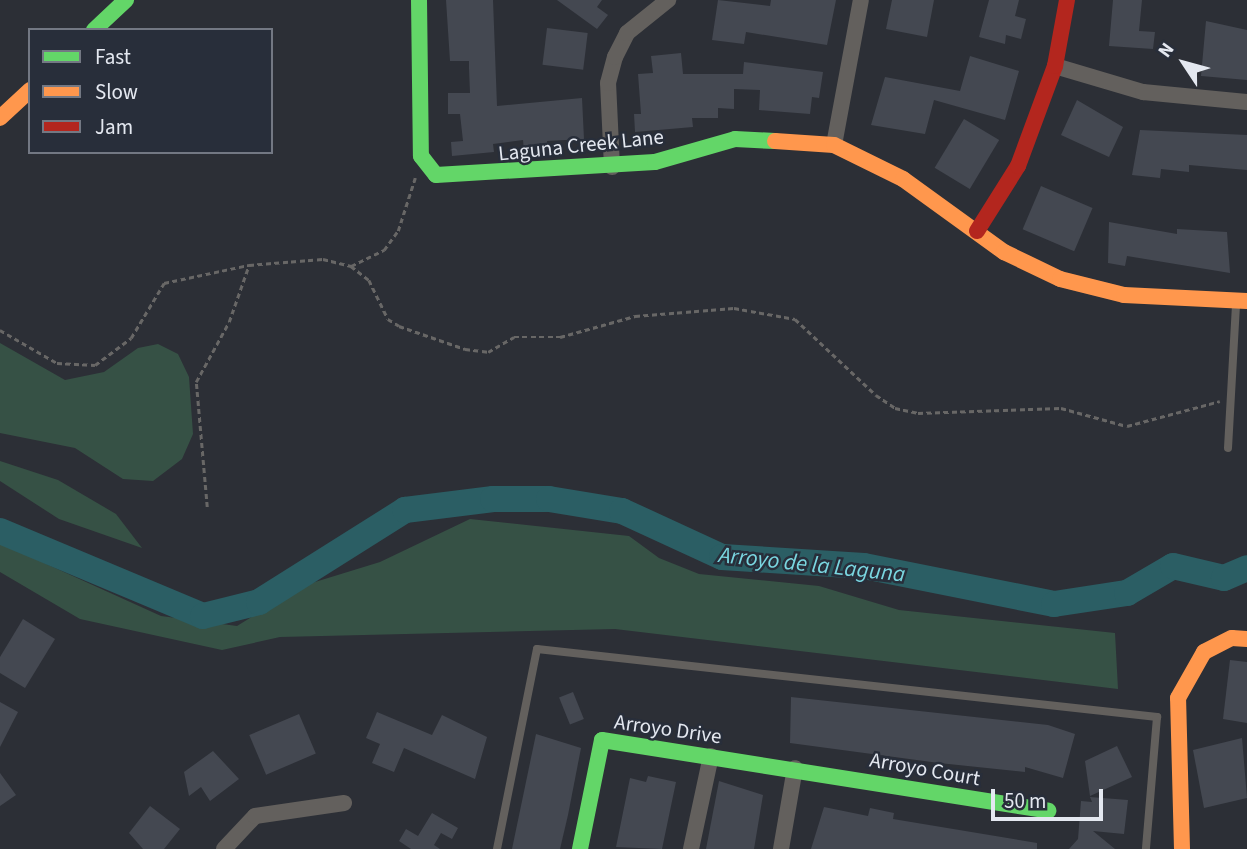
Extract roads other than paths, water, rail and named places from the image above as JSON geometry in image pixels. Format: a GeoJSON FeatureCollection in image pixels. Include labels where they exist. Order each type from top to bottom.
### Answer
{"type":"FeatureCollection","features":[{"type":"Feature","properties":{"kind":"street"},"geometry":{"type":"LineString","coordinates":[[96,28],[126,0]]}},
{"type":"Feature","properties":{"kind":"street","name":"Laguna Creek Lane"},"geometry":{"type":"LineString","coordinates":[[419,0],[425,167],[447,178],[612,167],[735,139],[834,145],[903,179],[1032,267],[1091,289],[1242,300]]}},
{"type":"Feature","properties":{"kind":"street"},"geometry":{"type":"LineString","coordinates":[[612,167],[608,83],[615,57],[627,33],[668,0]]}},
{"type":"Feature","properties":{"kind":"street"},"geometry":{"type":"LineString","coordinates":[[834,145],[862,0]]}},
{"type":"Feature","properties":{"kind":"street"},"geometry":{"type":"LineString","coordinates":[[976,231],[1018,166],[1055,66],[1067,0]]}},
{"type":"Feature","properties":{"kind":"street"},"geometry":{"type":"LineString","coordinates":[[1055,66],[1143,92],[1247,102]]}},
{"type":"Feature","properties":{"kind":"street"},"geometry":{"type":"LineString","coordinates":[[0,118],[28,92]]}},
{"type":"Feature","properties":{"kind":"street"},"geometry":{"type":"LineString","coordinates":[[1182,849],[1178,698],[1186,674],[1204,652],[1232,638],[1247,639]]}},
{"type":"Feature","properties":{"kind":"street","name":"Arroyo Drive"},"geometry":{"type":"LineString","coordinates":[[580,849],[602,740],[795,768]]}},
{"type":"Feature","properties":{"kind":"street"},"geometry":{"type":"LineString","coordinates":[[691,849],[711,756]]}},
{"type":"Feature","properties":{"kind":"street"},"geometry":{"type":"LineString","coordinates":[[780,849],[795,768]]}},
{"type":"Feature","properties":{"kind":"street","name":"Arroyo Court"},"geometry":{"type":"LineString","coordinates":[[795,768],[1048,811]]}},
{"type":"Feature","properties":{"kind":"street"},"geometry":{"type":"LineString","coordinates":[[224,849],[255,816],[344,803]]}},
{"type":"Feature","properties":{"kind":"lane"},"geometry":{"type":"LineString","coordinates":[[1228,448],[1242,300]]}},
{"type":"Feature","properties":{"kind":"lane"},"geometry":{"type":"LineString","coordinates":[[497,849],[537,649],[1157,717],[1146,849]]}},
{"type":"Feature","properties":{"kind":"waterway","name":"Arroyo de la Laguna"},"geometry":{"type":"LineString","coordinates":[[0,531],[203,616],[259,602],[405,510],[493,499],[549,499],[622,511],[722,557],[864,566],[1054,604],[1127,593],[1173,566],[1224,578],[1247,568]]}}]}
